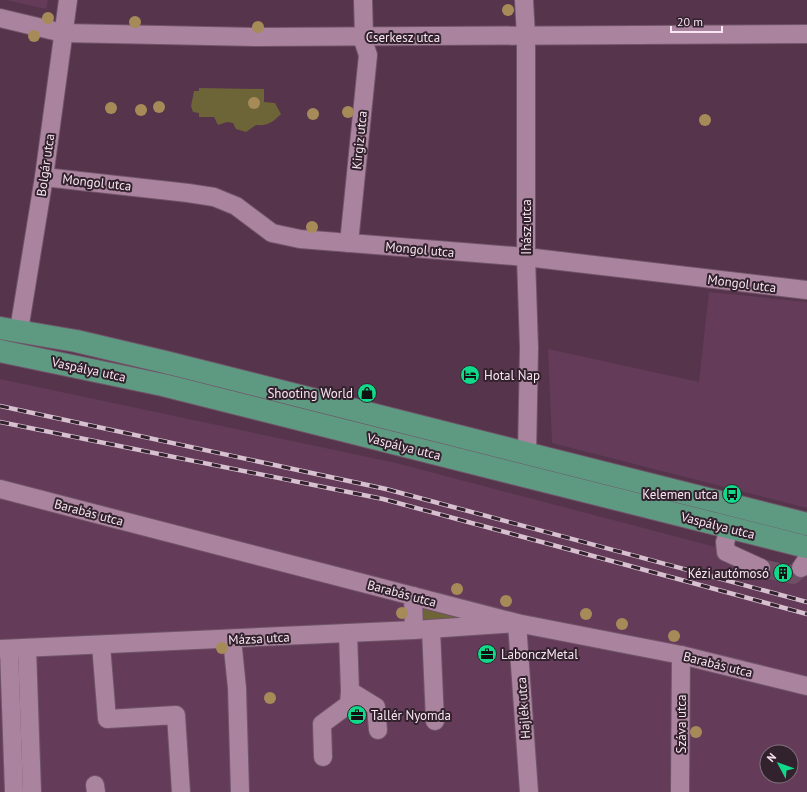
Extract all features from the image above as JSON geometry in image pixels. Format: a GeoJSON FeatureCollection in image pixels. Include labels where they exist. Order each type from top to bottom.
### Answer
{"type":"FeatureCollection","features":[{"type":"Feature","properties":{"kind":"main road"},"geometry":{"type":"LineString","coordinates":[[7,352],[9,329]]}},
{"type":"Feature","properties":{"kind":"main road","name":"Vaspálya utca"},"geometry":{"type":"LineString","coordinates":[[9,329],[165,362],[807,524]]}},
{"type":"Feature","properties":{"kind":"main road","name":"Vaspálya utca"},"geometry":{"type":"LineString","coordinates":[[7,352],[163,386],[807,548]]}},
{"type":"Feature","properties":{"kind":"main road"},"geometry":{"type":"LineString","coordinates":[[522,476],[527,454]]}},
{"type":"Feature","properties":{"kind":"street","name":"Bolgár utca"},"geometry":{"type":"LineString","coordinates":[[9,329],[44,177],[68,0]]}},
{"type":"Feature","properties":{"kind":"street","name":"Kirgiz utca"},"geometry":{"type":"LineString","coordinates":[[349,243],[368,55],[363,37],[363,0]]}},
{"type":"Feature","properties":{"kind":"street","name":"Ihász utca"},"geometry":{"type":"LineString","coordinates":[[524,0],[526,36],[526,257],[529,348],[527,454]]}},
{"type":"Feature","properties":{"kind":"street","name":"Cserkesz utca"},"geometry":{"type":"LineString","coordinates":[[0,18],[63,33],[363,37],[807,34]]}},
{"type":"Feature","properties":{"kind":"street","name":"Mongol utca"},"geometry":{"type":"LineString","coordinates":[[44,177],[188,192],[214,197],[236,206],[272,233],[300,239],[526,257],[807,290]]}},
{"type":"Feature","properties":{"kind":"street","name":"Barabás utca"},"geometry":{"type":"LineString","coordinates":[[0,489],[517,623],[681,655],[807,686]]}},
{"type":"Feature","properties":{"kind":"street"},"geometry":{"type":"LineString","coordinates":[[730,528],[725,542],[726,552],[761,568]]}},
{"type":"Feature","properties":{"kind":"street"},"geometry":{"type":"LineString","coordinates":[[413,596],[422,630],[435,721]]}},
{"type":"Feature","properties":{"kind":"street","name":"Mázsa utca"},"geometry":{"type":"LineString","coordinates":[[12,649],[422,630],[517,623]]}},
{"type":"Feature","properties":{"kind":"street","name":"Hajlék utca"},"geometry":{"type":"LineString","coordinates":[[517,623],[529,792]]}},
{"type":"Feature","properties":{"kind":"street"},"geometry":{"type":"LineString","coordinates":[[323,757],[322,724],[349,704],[348,633]]}},
{"type":"Feature","properties":{"kind":"street"},"geometry":{"type":"LineString","coordinates":[[232,639],[237,688],[240,792]]}},
{"type":"Feature","properties":{"kind":"street"},"geometry":{"type":"LineString","coordinates":[[101,645],[107,719],[176,715],[181,792]]}},
{"type":"Feature","properties":{"kind":"street"},"geometry":{"type":"LineString","coordinates":[[12,649],[14,792]]}},
{"type":"Feature","properties":{"kind":"street"},"geometry":{"type":"LineString","coordinates":[[12,649],[32,792]]}},
{"type":"Feature","properties":{"kind":"street","name":"Száva utca"},"geometry":{"type":"LineString","coordinates":[[680,792],[681,655]]}},
{"type":"Feature","properties":{"kind":"street"},"geometry":{"type":"LineString","coordinates":[[350,691],[376,707],[378,730]]}},
{"type":"Feature","properties":{"kind":"shaded area"},"geometry":{"type":"Polygon","coordinates":[[[6,0],[48,0],[46,9],[6,0]]]}},
{"type":"Feature","properties":{"kind":"shaded area"},"geometry":{"type":"Polygon","coordinates":[[[199,88],[264,89],[264,102],[275,103],[281,114],[270,123],[256,125],[246,132],[236,129],[233,123],[227,122],[218,125],[214,117],[199,117],[199,113],[193,112],[191,106],[194,91],[199,91],[199,88]]]}},
{"type":"Feature","properties":{"kind":"shaded area"},"geometry":{"type":"Polygon","coordinates":[[[709,292],[807,302],[807,508],[552,443],[548,349],[699,382],[709,292]]]}},
{"type":"Feature","properties":{"kind":"shaded area"},"geometry":{"type":"Polygon","coordinates":[[[0,379],[396,463],[807,571],[807,792],[0,792],[0,379]]]}},
{"type":"Feature","properties":{"kind":"shaded area"},"geometry":{"type":"Polygon","coordinates":[[[422,604],[466,615],[466,620],[421,621],[422,604]]]}},
{"type":"Feature","properties":{"kind":"tunnel"},"geometry":{"type":"LineString","coordinates":[[761,568],[793,575],[801,568]]}},
{"type":"Feature","properties":{"kind":"railway"},"geometry":{"type":"LineString","coordinates":[[0,406],[386,489],[807,602]]}},
{"type":"Feature","properties":{"kind":"railway"},"geometry":{"type":"LineString","coordinates":[[0,422],[383,499],[807,614]]}},
{"type":"Feature","properties":{"kind":"place","name":"Hotal Nap"},"geometry":{"type":"Point","coordinates":[470,375]}},
{"type":"Feature","properties":{"kind":"place","name":"Shooting World"},"geometry":{"type":"Point","coordinates":[367,393]}},
{"type":"Feature","properties":{"kind":"place","name":"Kelemen utca"},"geometry":{"type":"Point","coordinates":[732,494]}},
{"type":"Feature","properties":{"kind":"place","name":"Kézi autómosó"},"geometry":{"type":"Point","coordinates":[783,573]}},
{"type":"Feature","properties":{"kind":"place","name":"LabonczMetal"},"geometry":{"type":"Point","coordinates":[487,654]}},
{"type":"Feature","properties":{"kind":"place","name":"Tallér Nyomda"},"geometry":{"type":"Point","coordinates":[357,715]}}]}
